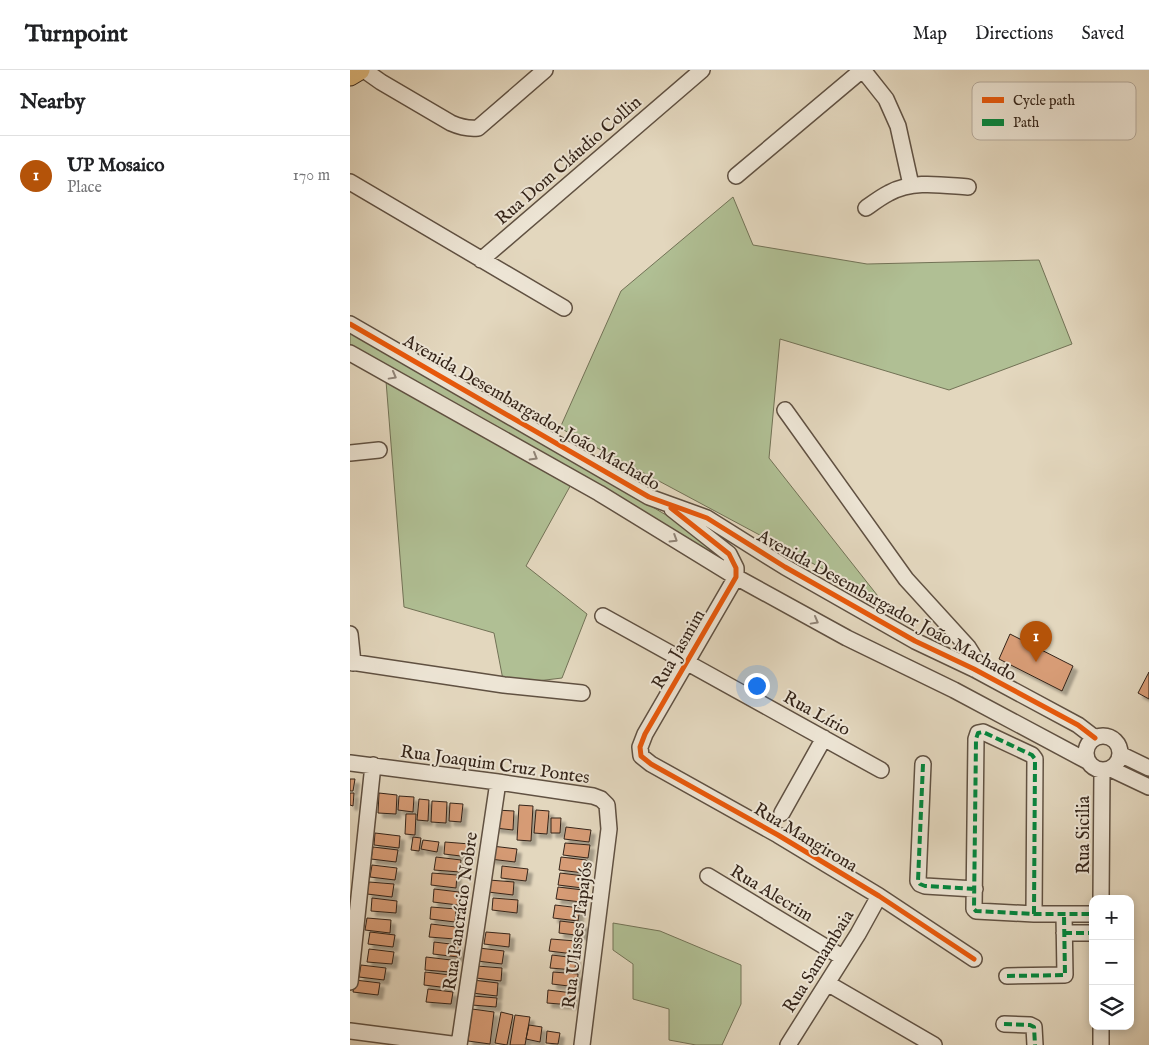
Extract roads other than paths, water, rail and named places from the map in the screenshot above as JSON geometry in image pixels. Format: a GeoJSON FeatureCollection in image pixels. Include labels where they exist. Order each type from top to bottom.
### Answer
{"type":"FeatureCollection","features":[{"type":"Feature","properties":{"kind":"main road"},"geometry":{"type":"LineString","coordinates":[[350,76],[360,70]]}},
{"type":"Feature","properties":{"kind":"street"},"geometry":{"type":"LineString","coordinates":[[364,70],[381,82],[462,128],[478,128],[545,70]]}},
{"type":"Feature","properties":{"kind":"street","name":"Rua Dom Cláudio Collin"},"geometry":{"type":"LineString","coordinates":[[481,260],[702,70]]}},
{"type":"Feature","properties":{"kind":"street"},"geometry":{"type":"LineString","coordinates":[[736,176],[862,70],[886,99],[898,126],[911,185]]}},
{"type":"Feature","properties":{"kind":"street"},"geometry":{"type":"LineString","coordinates":[[350,182],[564,308]]}},
{"type":"Feature","properties":{"kind":"street"},"geometry":{"type":"LineString","coordinates":[[866,208],[890,192],[911,185],[968,187]]}},
{"type":"Feature","properties":{"kind":"street","name":"Avenida Desembargador João Machado"},"geometry":{"type":"LineString","coordinates":[[350,324],[649,497],[707,518],[785,567],[915,641],[1078,725],[1095,738]]}},
{"type":"Feature","properties":{"kind":"street","name":"Avenida Desembargador João Machado"},"geometry":{"type":"LineString","coordinates":[[350,353],[599,493],[736,577],[847,638],[954,690],[1087,761]]}},
{"type":"Feature","properties":{"kind":"street"},"geometry":{"type":"LineString","coordinates":[[785,410],[906,579],[968,647],[973,655],[974,670]]}},
{"type":"Feature","properties":{"kind":"street"},"geometry":{"type":"LineString","coordinates":[[350,453],[379,450]]}},
{"type":"Feature","properties":{"kind":"street"},"geometry":{"type":"LineString","coordinates":[[665,503],[729,554],[736,568],[736,577]]}},
{"type":"Feature","properties":{"kind":"street","name":"Rua Jasmim"},"geometry":{"type":"LineString","coordinates":[[645,734],[736,577]]}},
{"type":"Feature","properties":{"kind":"street","name":"Rua Lírio"},"geometry":{"type":"LineString","coordinates":[[603,616],[881,770]]}},
{"type":"Feature","properties":{"kind":"street"},"geometry":{"type":"LineString","coordinates":[[350,634],[352,663],[504,686],[582,693]]}},
{"type":"Feature","properties":{"kind":"street"},"geometry":{"type":"LineString","coordinates":[[1034,914],[1036,759],[1032,755],[983,732],[978,734],[976,738],[974,909],[976,911],[1034,914],[1089,914]]}},
{"type":"Feature","properties":{"kind":"street","name":"Rua Mangirona"},"geometry":{"type":"LineString","coordinates":[[645,734],[640,753],[651,764],[778,835],[879,896],[974,959]]}},
{"type":"Feature","properties":{"kind":"street"},"geometry":{"type":"LineString","coordinates":[[1106,770],[1118,763],[1120,754],[1118,745],[1112,738],[1104,736],[1095,738],[1088,744],[1086,752],[1087,761],[1094,768],[1106,770],[1149,787]]}},
{"type":"Feature","properties":{"kind":"street"},"geometry":{"type":"LineString","coordinates":[[782,813],[824,738]]}},
{"type":"Feature","properties":{"kind":"street"},"geometry":{"type":"LineString","coordinates":[[1120,754],[1149,768]]}},
{"type":"Feature","properties":{"kind":"street","name":"Rua Joaquim Cruz Pontes"},"geometry":{"type":"LineString","coordinates":[[350,763],[593,796],[601,799],[607,805],[609,829]]}},
{"type":"Feature","properties":{"kind":"street"},"geometry":{"type":"LineString","coordinates":[[923,764],[918,881],[925,886],[975,889]]}},
{"type":"Feature","properties":{"kind":"street"},"geometry":{"type":"LineString","coordinates":[[350,982],[373,765]]}},
{"type":"Feature","properties":{"kind":"street","name":"Rua Sicilia"},"geometry":{"type":"LineString","coordinates":[[1101,895],[1106,770]]}},
{"type":"Feature","properties":{"kind":"street","name":"Rua Pancrácio Nobre"},"geometry":{"type":"LineString","coordinates":[[459,1045],[498,782]]}},
{"type":"Feature","properties":{"kind":"street","name":"Rua Ulisses Tapajós"},"geometry":{"type":"LineString","coordinates":[[582,1045],[609,829]]}},
{"type":"Feature","properties":{"kind":"street","name":"Rua Alecrim"},"geometry":{"type":"LineString","coordinates":[[708,876],[842,957]]}},
{"type":"Feature","properties":{"kind":"street","name":"Rua Samambaia"},"geometry":{"type":"LineString","coordinates":[[788,1045],[879,896]]}},
{"type":"Feature","properties":{"kind":"street"},"geometry":{"type":"LineString","coordinates":[[1007,976],[1065,975],[1064,915]]}},
{"type":"Feature","properties":{"kind":"street"},"geometry":{"type":"LineString","coordinates":[[1064,933],[1089,933]]}},
{"type":"Feature","properties":{"kind":"street"},"geometry":{"type":"LineString","coordinates":[[826,983],[934,1045]]}},
{"type":"Feature","properties":{"kind":"street"},"geometry":{"type":"LineString","coordinates":[[1004,1024],[1030,1025],[1034,1027],[1035,1045]]}},
{"type":"Feature","properties":{"kind":"street"},"geometry":{"type":"LineString","coordinates":[[1101,1030],[1101,1045]]}},
{"type":"Feature","properties":{"kind":"street"},"geometry":{"type":"LineString","coordinates":[[359,1036],[459,1045]]}},
{"type":"Feature","properties":{"kind":"place","name":"UP Mosaico"},"geometry":{"type":"Point","coordinates":[1036,662]}}]}
